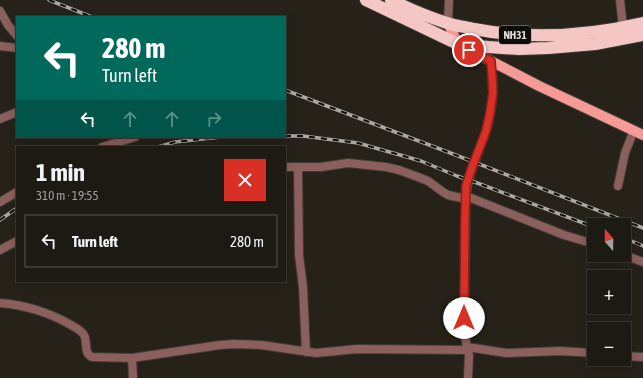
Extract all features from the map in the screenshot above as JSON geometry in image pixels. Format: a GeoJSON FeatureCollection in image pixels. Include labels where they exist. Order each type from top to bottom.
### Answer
{"type":"FeatureCollection","features":[{"type":"Feature","properties":{"kind":"highway","name":"NH31"},"geometry":{"type":"LineString","coordinates":[[366,0],[458,44],[496,48],[548,48],[595,44],[643,35]]}},
{"type":"Feature","properties":{"kind":"highway","name":"NH31"},"geometry":{"type":"LineString","coordinates":[[391,0],[414,11],[448,23],[492,32],[520,35],[548,36],[593,32],[643,22]]}},
{"type":"Feature","properties":{"kind":"main road"},"geometry":{"type":"LineString","coordinates":[[448,23],[458,44],[539,86],[638,133]]}},
{"type":"Feature","properties":{"kind":"street"},"geometry":{"type":"LineString","coordinates":[[448,23],[449,0]]}},
{"type":"Feature","properties":{"kind":"street"},"geometry":{"type":"LineString","coordinates":[[620,0],[623,27]]}},
{"type":"Feature","properties":{"kind":"street"},"geometry":{"type":"LineString","coordinates":[[0,11],[16,35]]}},
{"type":"Feature","properties":{"kind":"street"},"geometry":{"type":"LineString","coordinates":[[0,46],[16,48]]}},
{"type":"Feature","properties":{"kind":"street"},"geometry":{"type":"LineString","coordinates":[[468,378],[469,360],[464,333],[466,186],[486,131],[490,113],[493,92],[491,61]]}},
{"type":"Feature","properties":{"kind":"street"},"geometry":{"type":"LineString","coordinates":[[0,119],[16,112]]}},
{"type":"Feature","properties":{"kind":"street"},"geometry":{"type":"LineString","coordinates":[[618,186],[625,154],[638,133]]}},
{"type":"Feature","properties":{"kind":"street"},"geometry":{"type":"LineString","coordinates":[[105,146],[132,138]]}},
{"type":"Feature","properties":{"kind":"street"},"geometry":{"type":"LineString","coordinates":[[286,167],[321,168],[348,163],[386,167],[428,181],[448,195],[466,197],[564,235],[587,242]]}},
{"type":"Feature","properties":{"kind":"street"},"geometry":{"type":"LineString","coordinates":[[298,167],[300,255],[306,352]]}},
{"type":"Feature","properties":{"kind":"street"},"geometry":{"type":"LineString","coordinates":[[0,202],[16,193]]}},
{"type":"Feature","properties":{"kind":"street"},"geometry":{"type":"LineString","coordinates":[[0,250],[16,242]]}},
{"type":"Feature","properties":{"kind":"street"},"geometry":{"type":"LineString","coordinates":[[631,258],[643,262]]}},
{"type":"Feature","properties":{"kind":"street"},"geometry":{"type":"LineString","coordinates":[[0,303],[41,311],[64,320],[83,333],[87,351],[92,357],[132,358],[234,344],[261,345],[323,353],[357,350],[467,348],[506,353],[560,351],[587,353]]}},
{"type":"Feature","properties":{"kind":"street"},"geometry":{"type":"LineString","coordinates":[[631,356],[643,357]]}},
{"type":"Feature","properties":{"kind":"street"},"geometry":{"type":"LineString","coordinates":[[132,358],[133,378]]}},
{"type":"Feature","properties":{"kind":"railway"},"geometry":{"type":"LineString","coordinates":[[49,0],[89,16]]}},
{"type":"Feature","properties":{"kind":"railway"},"geometry":{"type":"LineString","coordinates":[[286,90],[643,228]]}},
{"type":"Feature","properties":{"kind":"railway"},"geometry":{"type":"LineString","coordinates":[[286,136],[303,136],[358,143],[421,161],[587,224]]}},
{"type":"Feature","properties":{"kind":"railway"},"geometry":{"type":"LineString","coordinates":[[161,146],[175,142],[212,138]]}},
{"type":"Feature","properties":{"kind":"railway"},"geometry":{"type":"LineString","coordinates":[[0,220],[16,209]]}},
{"type":"Feature","properties":{"kind":"railway"},"geometry":{"type":"LineString","coordinates":[[631,241],[643,246]]}},
{"type":"Feature","properties":{"kind":"route"},"geometry":{"type":"LineString","coordinates":[[464,318],[466,186],[486,131],[493,92],[491,61],[469,50]]}}]}
